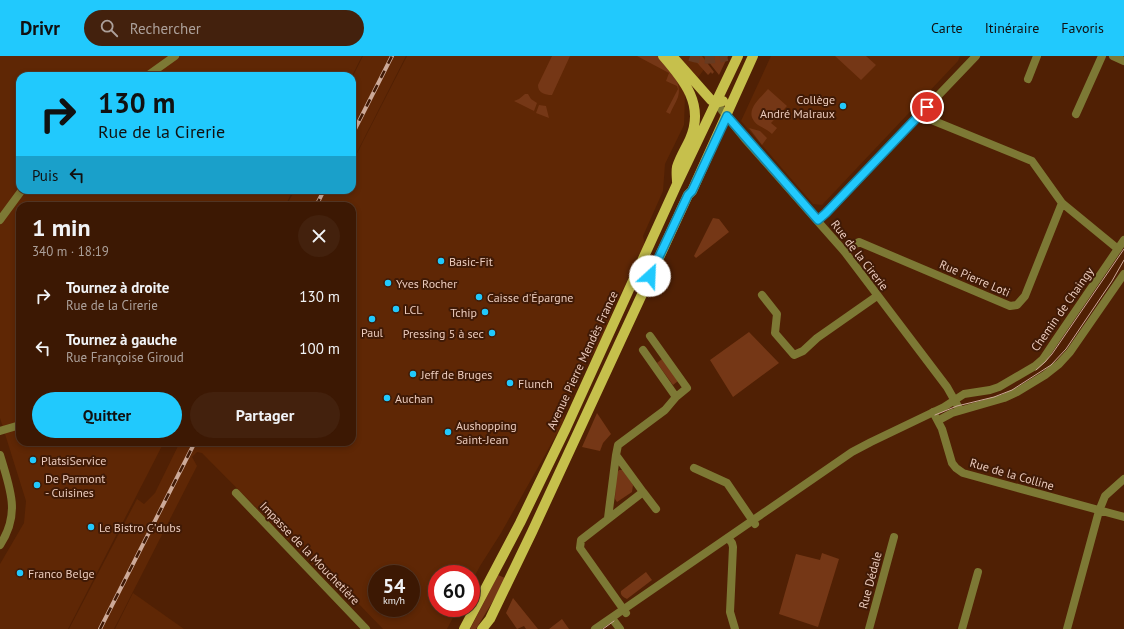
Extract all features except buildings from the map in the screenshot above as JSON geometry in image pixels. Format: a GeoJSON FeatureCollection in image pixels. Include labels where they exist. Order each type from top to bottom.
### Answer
{"type":"FeatureCollection","features":[{"type":"Feature","properties":{"kind":"main road"},"geometry":{"type":"LineString","coordinates":[[663,56],[683,81],[692,96],[695,109],[694,129],[677,168],[677,184]]}},
{"type":"Feature","properties":{"kind":"main road"},"geometry":{"type":"LineString","coordinates":[[672,56],[711,100],[716,103],[734,98]]}},
{"type":"Feature","properties":{"kind":"main road","name":"Avenue Pierre Mendès France"},"geometry":{"type":"LineString","coordinates":[[464,629],[520,524],[566,428],[677,184],[738,56]]}},
{"type":"Feature","properties":{"kind":"main road"},"geometry":{"type":"LineString","coordinates":[[482,629],[490,619],[532,532],[688,195],[692,191],[727,116],[753,56]]}},
{"type":"Feature","properties":{"kind":"street"},"geometry":{"type":"LineString","coordinates":[[153,72],[175,56]]}},
{"type":"Feature","properties":{"kind":"street"},"geometry":{"type":"LineString","coordinates":[[818,220],[976,56]]}},
{"type":"Feature","properties":{"kind":"street"},"geometry":{"type":"LineString","coordinates":[[1028,79],[1038,56]]}},
{"type":"Feature","properties":{"kind":"street"},"geometry":{"type":"LineString","coordinates":[[1076,114],[1102,56]]}},
{"type":"Feature","properties":{"kind":"street"},"geometry":{"type":"LineString","coordinates":[[1113,56],[1124,61]]}},
{"type":"Feature","properties":{"kind":"street","name":"Rue de la Cirerie"},"geometry":{"type":"LineString","coordinates":[[716,103],[844,251],[947,387],[960,410]]}},
{"type":"Feature","properties":{"kind":"street"},"geometry":{"type":"LineString","coordinates":[[934,121],[1032,161],[1062,203],[1118,249]]}},
{"type":"Feature","properties":{"kind":"street"},"geometry":{"type":"LineString","coordinates":[[0,220],[19,194]]}},
{"type":"Feature","properties":{"kind":"street","name":"Rue Pierre Loti"},"geometry":{"type":"LineString","coordinates":[[844,251],[859,242],[1010,306],[1017,305],[1025,296],[1062,203]]}},
{"type":"Feature","properties":{"kind":"street","name":"Chemin de Chaingy"},"geometry":{"type":"LineString","coordinates":[[936,416],[944,407],[964,394],[999,387],[1034,366],[1043,358],[1124,240]]}},
{"type":"Feature","properties":{"kind":"street"},"geometry":{"type":"LineString","coordinates":[[596,629],[625,611],[730,539],[852,452],[871,442],[936,416],[988,404],[1017,392],[1045,375],[1059,364],[1070,352],[1124,274]]}},
{"type":"Feature","properties":{"kind":"street"},"geometry":{"type":"LineString","coordinates":[[762,295],[777,314],[775,333],[794,355],[803,351],[816,338],[877,296]]}},
{"type":"Feature","properties":{"kind":"street"},"geometry":{"type":"LineString","coordinates":[[608,518],[618,445],[666,410],[676,397],[688,388],[650,336]]}},
{"type":"Feature","properties":{"kind":"street"},"geometry":{"type":"LineString","coordinates":[[643,350],[676,397]]}},
{"type":"Feature","properties":{"kind":"street","name":"Rue de la Colline"},"geometry":{"type":"LineString","coordinates":[[936,416],[952,463],[963,473],[1124,517]]}},
{"type":"Feature","properties":{"kind":"street"},"geometry":{"type":"LineString","coordinates":[[0,431],[16,426]]}},
{"type":"Feature","properties":{"kind":"street"},"geometry":{"type":"LineString","coordinates":[[616,455],[656,509]]}},
{"type":"Feature","properties":{"kind":"street"},"geometry":{"type":"LineString","coordinates":[[0,456],[12,500],[10,525],[0,545]]}},
{"type":"Feature","properties":{"kind":"street"},"geometry":{"type":"LineString","coordinates":[[694,468],[727,483],[754,522]]}},
{"type":"Feature","properties":{"kind":"street"},"geometry":{"type":"LineString","coordinates":[[1067,629],[1098,511],[1105,496],[1124,478]]}},
{"type":"Feature","properties":{"kind":"street"},"geometry":{"type":"LineString","coordinates":[[625,611],[580,548],[581,540],[643,492]]}},
{"type":"Feature","properties":{"kind":"street","name":"Impasse de la Mouchetière"},"geometry":{"type":"LineString","coordinates":[[236,493],[366,629]]}},
{"type":"Feature","properties":{"kind":"street","name":"Rue Dédale"},"geometry":{"type":"LineString","coordinates":[[870,629],[894,537]]}},
{"type":"Feature","properties":{"kind":"street"},"geometry":{"type":"LineString","coordinates":[[730,539],[733,547],[730,612],[735,629]]}},
{"type":"Feature","properties":{"kind":"street"},"geometry":{"type":"LineString","coordinates":[[962,629],[978,572]]}},
{"type":"Feature","properties":{"kind":"street"},"geometry":{"type":"LineString","coordinates":[[613,619],[620,629]]}},
{"type":"Feature","properties":{"kind":"shaded area"},"geometry":{"type":"Polygon","coordinates":[[[0,56],[362,56],[354,72],[16,72],[16,194],[291,194],[287,202],[16,202],[16,446],[162,446],[68,629],[0,629],[0,564],[24,523],[26,501],[0,418],[0,56]]]}},
{"type":"Feature","properties":{"kind":"shaded area"},"geometry":{"type":"Polygon","coordinates":[[[363,56],[406,56],[356,154],[356,72],[363,56]]]}},
{"type":"Feature","properties":{"kind":"shaded area"},"geometry":{"type":"Polygon","coordinates":[[[407,56],[711,56],[705,68],[685,95],[684,125],[665,164],[663,191],[643,236],[645,245],[616,303],[597,350],[588,359],[565,409],[563,423],[501,533],[480,566],[428,565],[428,617],[453,617],[447,629],[383,629],[371,617],[420,617],[420,565],[368,565],[368,614],[353,598],[346,598],[202,453],[197,452],[192,457],[197,466],[114,629],[69,629],[137,499],[144,504],[155,493],[178,446],[356,446],[356,202],[288,202],[293,194],[356,194],[356,155],[407,56]]]}},
{"type":"Feature","properties":{"kind":"shaded area"},"geometry":{"type":"Polygon","coordinates":[[[552,56],[570,56],[552,95],[549,95],[541,92],[538,85],[552,56]]]}},
{"type":"Feature","properties":{"kind":"shaded area"},"geometry":{"type":"Polygon","coordinates":[[[637,56],[659,56],[676,80],[679,91],[678,97],[670,114],[666,112],[678,89],[677,86],[666,81],[669,73],[637,56]]]}},
{"type":"Feature","properties":{"kind":"shaded area"},"geometry":{"type":"Polygon","coordinates":[[[691,56],[702,56],[714,72],[712,74],[711,72],[708,75],[691,56]]]}},
{"type":"Feature","properties":{"kind":"shaded area"},"geometry":{"type":"Polygon","coordinates":[[[704,56],[728,56],[719,75],[704,56]]]}},
{"type":"Feature","properties":{"kind":"shaded area"},"geometry":{"type":"Polygon","coordinates":[[[771,56],[960,56],[958,61],[822,205],[813,204],[741,121],[771,56]]]}},
{"type":"Feature","properties":{"kind":"shaded area"},"geometry":{"type":"Polygon","coordinates":[[[835,56],[866,56],[876,65],[861,80],[835,56]]]}},
{"type":"Feature","properties":{"kind":"shaded area"},"geometry":{"type":"Polygon","coordinates":[[[768,89],[787,106],[771,123],[777,128],[772,134],[758,125],[753,120],[752,115],[754,106],[768,89]]]}},
{"type":"Feature","properties":{"kind":"shaded area"},"geometry":{"type":"Polygon","coordinates":[[[525,94],[528,94],[531,99],[537,103],[534,111],[514,101],[525,94]]]}},
{"type":"Feature","properties":{"kind":"shaded area"},"geometry":{"type":"Polygon","coordinates":[[[539,105],[546,106],[549,118],[536,113],[539,105]]]}},
{"type":"Feature","properties":{"kind":"shaded area"},"geometry":{"type":"Polygon","coordinates":[[[749,128],[760,131],[767,138],[762,145],[749,128]]]}},
{"type":"Feature","properties":{"kind":"shaded area"},"geometry":{"type":"Polygon","coordinates":[[[713,218],[719,219],[729,232],[696,258],[694,256],[713,218]]]}},
{"type":"Feature","properties":{"kind":"shaded area"},"geometry":{"type":"Polygon","coordinates":[[[749,332],[779,363],[733,397],[710,360],[749,332]]]}},
{"type":"Feature","properties":{"kind":"shaded area"},"geometry":{"type":"Polygon","coordinates":[[[662,359],[678,381],[673,385],[657,363],[662,359]]]}},
{"type":"Feature","properties":{"kind":"shaded area"},"geometry":{"type":"Polygon","coordinates":[[[597,413],[611,434],[603,443],[600,451],[582,447],[597,413]]]}},
{"type":"Feature","properties":{"kind":"shaded area"},"geometry":{"type":"Polygon","coordinates":[[[619,470],[623,470],[633,485],[632,492],[617,502],[615,499],[616,474],[619,470]]]}},
{"type":"Feature","properties":{"kind":"shaded area"},"geometry":{"type":"Polygon","coordinates":[[[822,553],[839,559],[818,627],[779,614],[796,554],[820,560],[822,553]]]}},
{"type":"Feature","properties":{"kind":"shaded area"},"geometry":{"type":"Polygon","coordinates":[[[646,572],[652,580],[627,599],[622,596],[621,591],[646,572]]]}},
{"type":"Feature","properties":{"kind":"shaded area"},"geometry":{"type":"Polygon","coordinates":[[[498,575],[505,578],[476,629],[470,629],[476,617],[480,617],[480,610],[498,575]]]}},
{"type":"Feature","properties":{"kind":"shaded area"},"geometry":{"type":"Polygon","coordinates":[[[133,593],[184,629],[115,629],[133,593]]]}},
{"type":"Feature","properties":{"kind":"shaded area"},"geometry":{"type":"Polygon","coordinates":[[[513,598],[538,629],[526,629],[524,626],[517,629],[506,613],[513,598]]]}},
{"type":"Feature","properties":{"kind":"shaded area"},"geometry":{"type":"Polygon","coordinates":[[[562,619],[569,629],[549,629],[562,619]]]}},
{"type":"Feature","properties":{"kind":"tunnel"},"geometry":{"type":"LineString","coordinates":[[690,56],[709,59],[727,56]]}},
{"type":"Feature","properties":{"kind":"tram line"},"geometry":{"type":"LineString","coordinates":[[1036,370],[1052,354],[1124,249]]}},
{"type":"Feature","properties":{"kind":"tram line"},"geometry":{"type":"LineString","coordinates":[[935,415],[957,406],[994,397],[1012,390],[1051,365],[1066,349],[1112,281],[1124,260]]}},
{"type":"Feature","properties":{"kind":"tram line"},"geometry":{"type":"LineString","coordinates":[[603,629],[614,621]]}},
{"type":"Feature","properties":{"kind":"railway"},"geometry":{"type":"LineString","coordinates":[[356,127],[392,56]]}},
{"type":"Feature","properties":{"kind":"railway"},"geometry":{"type":"LineString","coordinates":[[318,202],[322,194]]}},
{"type":"Feature","properties":{"kind":"railway"},"geometry":{"type":"LineString","coordinates":[[100,629],[193,446]]}},
{"type":"Feature","properties":{"kind":"place","name":"Collège André Malraux"},"geometry":{"type":"Point","coordinates":[843,106]}},
{"type":"Feature","properties":{"kind":"place","name":"Basic-Fit"},"geometry":{"type":"Point","coordinates":[441,261]}},
{"type":"Feature","properties":{"kind":"place","name":"Yves Rocher"},"geometry":{"type":"Point","coordinates":[388,283]}},
{"type":"Feature","properties":{"kind":"place","name":"Caisse d'Épargne"},"geometry":{"type":"Point","coordinates":[479,297]}},
{"type":"Feature","properties":{"kind":"place","name":"LCL"},"geometry":{"type":"Point","coordinates":[396,309]}},
{"type":"Feature","properties":{"kind":"place","name":"Tchip"},"geometry":{"type":"Point","coordinates":[485,312]}},
{"type":"Feature","properties":{"kind":"place","name":"Paul"},"geometry":{"type":"Point","coordinates":[372,319]}},
{"type":"Feature","properties":{"kind":"place","name":"Pressing 5 à sec"},"geometry":{"type":"Point","coordinates":[492,333]}},
{"type":"Feature","properties":{"kind":"place","name":"Jeff de Bruges"},"geometry":{"type":"Point","coordinates":[413,374]}},
{"type":"Feature","properties":{"kind":"place","name":"Flunch"},"geometry":{"type":"Point","coordinates":[510,383]}},
{"type":"Feature","properties":{"kind":"place","name":"Auchan"},"geometry":{"type":"Point","coordinates":[387,398]}},
{"type":"Feature","properties":{"kind":"place","name":"Aushopping Saint-Jean"},"geometry":{"type":"Point","coordinates":[448,432]}},
{"type":"Feature","properties":{"kind":"place","name":"PlatsiService"},"geometry":{"type":"Point","coordinates":[33,460]}},
{"type":"Feature","properties":{"kind":"place","name":"De Parmont - Cuisines"},"geometry":{"type":"Point","coordinates":[37,485]}},
{"type":"Feature","properties":{"kind":"place","name":"Le Bistro C'dubs"},"geometry":{"type":"Point","coordinates":[91,527]}},
{"type":"Feature","properties":{"kind":"place","name":"Franco Belge"},"geometry":{"type":"Point","coordinates":[20,573]}},
{"type":"Feature","properties":{"kind":"route"},"geometry":{"type":"LineString","coordinates":[[650,276],[727,116],[818,220],[927,107]]}}]}
